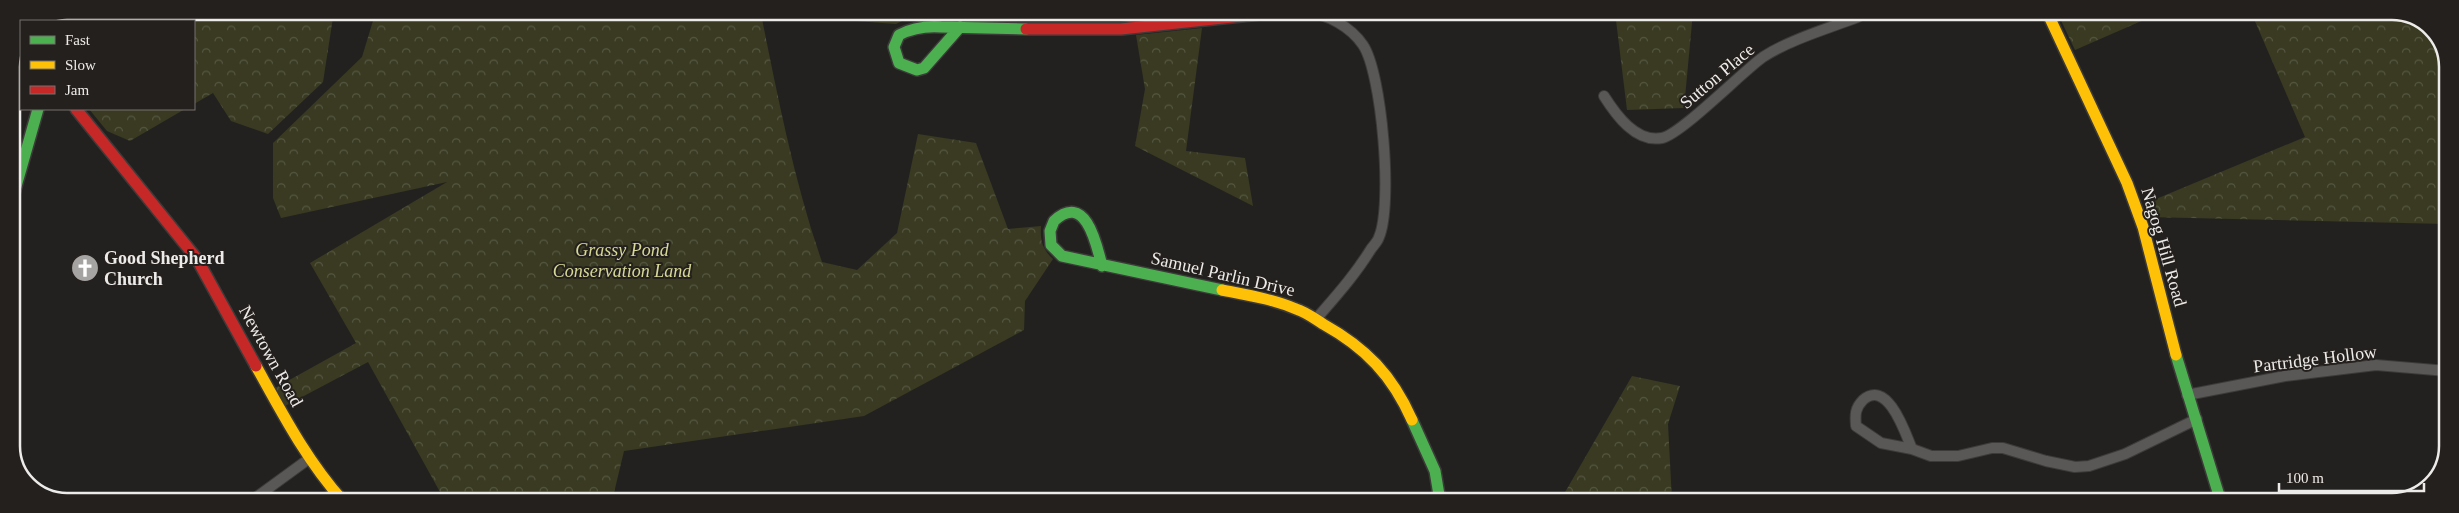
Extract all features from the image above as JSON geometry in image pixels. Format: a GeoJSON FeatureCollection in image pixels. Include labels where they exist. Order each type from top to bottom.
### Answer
{"type":"FeatureCollection","features":[{"type":"Feature","properties":{"kind":"street"},"geometry":{"type":"LineString","coordinates":[[960,27],[924,68],[917,70],[899,63],[894,47],[899,34],[908,29],[924,26],[1074,30],[1121,29],[1205,20]]}},
{"type":"Feature","properties":{"kind":"street"},"geometry":{"type":"LineString","coordinates":[[1316,318],[1356,274],[1379,237],[1384,216],[1386,192],[1376,87],[1364,46],[1347,29],[1333,20]]}},
{"type":"Feature","properties":{"kind":"street","name":"Sutton Place"},"geometry":{"type":"LineString","coordinates":[[1604,96],[1613,110],[1629,127],[1646,138],[1663,138],[1686,123],[1765,56],[1851,20]]}},
{"type":"Feature","properties":{"kind":"street","name":"Nagog Hill Road"},"geometry":{"type":"LineString","coordinates":[[2051,20],[2127,183],[2143,227],[2187,395],[2197,419],[2218,493]]}},
{"type":"Feature","properties":{"kind":"street"},"geometry":{"type":"LineString","coordinates":[[20,172],[38,110]]}},
{"type":"Feature","properties":{"kind":"street","name":"Newtown Road"},"geometry":{"type":"LineString","coordinates":[[77,110],[197,259],[292,431],[323,479],[336,493]]}},
{"type":"Feature","properties":{"kind":"street","name":"Samuel Parlin Drive"},"geometry":{"type":"LineString","coordinates":[[1102,266],[1092,229],[1086,219],[1079,214],[1071,213],[1063,215],[1052,223],[1050,236],[1055,250],[1062,256],[1102,266],[1264,298],[1298,309],[1350,339],[1366,352],[1400,393],[1423,441],[1434,471],[1438,493]]}},
{"type":"Feature","properties":{"kind":"street","name":"Partridge Hollow"},"geometry":{"type":"LineString","coordinates":[[2187,395],[2285,376],[2376,365],[2439,370]]}},
{"type":"Feature","properties":{"kind":"street"},"geometry":{"type":"LineString","coordinates":[[1912,449],[1899,418],[1886,400],[1879,397],[1869,397],[1856,409],[1856,426],[1881,443],[1912,449],[1931,456],[1958,456],[1992,448],[2003,448],[2046,461],[2075,467],[2089,466],[2125,454],[2197,419]]}},
{"type":"Feature","properties":{"kind":"street"},"geometry":{"type":"LineString","coordinates":[[262,493],[310,458]]}},
{"type":"Feature","properties":{"kind":"green space"},"geometry":{"type":"Polygon","coordinates":[[[195,20],[333,20],[323,82],[268,134],[231,121],[213,93],[195,103],[195,20]]]}},
{"type":"Feature","properties":{"kind":"green space","name":"Grassy Pond Conservation Land"},"geometry":{"type":"Polygon","coordinates":[[[373,20],[762,20],[795,170],[822,262],[857,270],[897,233],[918,134],[976,143],[1008,229],[1041,226],[1042,244],[1046,252],[1053,259],[1025,301],[1024,330],[864,416],[624,451],[614,493],[441,493],[368,362],[285,406],[275,388],[356,343],[310,263],[447,182],[281,218],[273,198],[273,143],[362,57],[373,20]]]}},
{"type":"Feature","properties":{"kind":"green space","name":"Grassy Pond Conservation Land"},"geometry":{"type":"Polygon","coordinates":[[[842,20],[902,20],[896,24],[842,20]]]}},
{"type":"Feature","properties":{"kind":"green space"},"geometry":{"type":"Polygon","coordinates":[[[1616,20],[1692,20],[1684,108],[1627,110],[1616,20]]]}},
{"type":"Feature","properties":{"kind":"green space"},"geometry":{"type":"Polygon","coordinates":[[[2061,20],[2144,20],[2075,50],[2061,20]]]}},
{"type":"Feature","properties":{"kind":"green space"},"geometry":{"type":"Polygon","coordinates":[[[2254,20],[2392,20],[2415,26],[2433,44],[2439,64],[2439,224],[2148,217],[2144,204],[2305,137],[2254,20]]]}},
{"type":"Feature","properties":{"kind":"green space"},"geometry":{"type":"Polygon","coordinates":[[[1202,28],[1186,151],[1245,158],[1253,206],[1135,146],[1145,89],[1136,35],[1202,28]]]}},
{"type":"Feature","properties":{"kind":"green space"},"geometry":{"type":"Polygon","coordinates":[[[90,110],[183,110],[130,141],[107,131],[90,110]]]}},
{"type":"Feature","properties":{"kind":"green space"},"geometry":{"type":"Polygon","coordinates":[[[1632,376],[1680,386],[1668,424],[1672,493],[1565,493],[1632,376]]]}},
{"type":"Feature","properties":{"kind":"traffic: fast"},"geometry":{"type":"LineString","coordinates":[[960,27],[924,68],[917,70],[899,63],[894,47],[899,35],[914,29],[925,27],[941,27],[1026,29]]}},
{"type":"Feature","properties":{"kind":"traffic: fast"},"geometry":{"type":"LineString","coordinates":[[20,172],[38,110]]}},
{"type":"Feature","properties":{"kind":"traffic: fast"},"geometry":{"type":"LineString","coordinates":[[1102,266],[1100,257],[1097,246],[1093,235],[1082,217],[1074,213],[1065,214],[1054,221],[1050,231],[1051,245],[1062,256],[1222,290]]}},
{"type":"Feature","properties":{"kind":"traffic: fast"},"geometry":{"type":"LineString","coordinates":[[2176,355],[2218,493]]}},
{"type":"Feature","properties":{"kind":"traffic: fast"},"geometry":{"type":"LineString","coordinates":[[1412,420],[1435,471],[1439,493]]}},
{"type":"Feature","properties":{"kind":"traffic: slow"},"geometry":{"type":"LineString","coordinates":[[2051,20],[2127,183],[2143,227],[2176,355]]}},
{"type":"Feature","properties":{"kind":"traffic: slow"},"geometry":{"type":"LineString","coordinates":[[1222,290],[1260,298],[1300,310],[1338,333],[1365,353],[1376,364],[1396,389],[1412,420]]}},
{"type":"Feature","properties":{"kind":"traffic: slow"},"geometry":{"type":"LineString","coordinates":[[256,366],[285,419],[318,470],[336,493]]}},
{"type":"Feature","properties":{"kind":"traffic: jam"},"geometry":{"type":"LineString","coordinates":[[1026,29],[1121,29],[1205,20]]}},
{"type":"Feature","properties":{"kind":"traffic: jam"},"geometry":{"type":"LineString","coordinates":[[77,110],[197,259],[256,366]]}},
{"type":"Feature","properties":{"kind":"place","name":"Good Shepherd Church"},"geometry":{"type":"Point","coordinates":[85,268]}}]}
